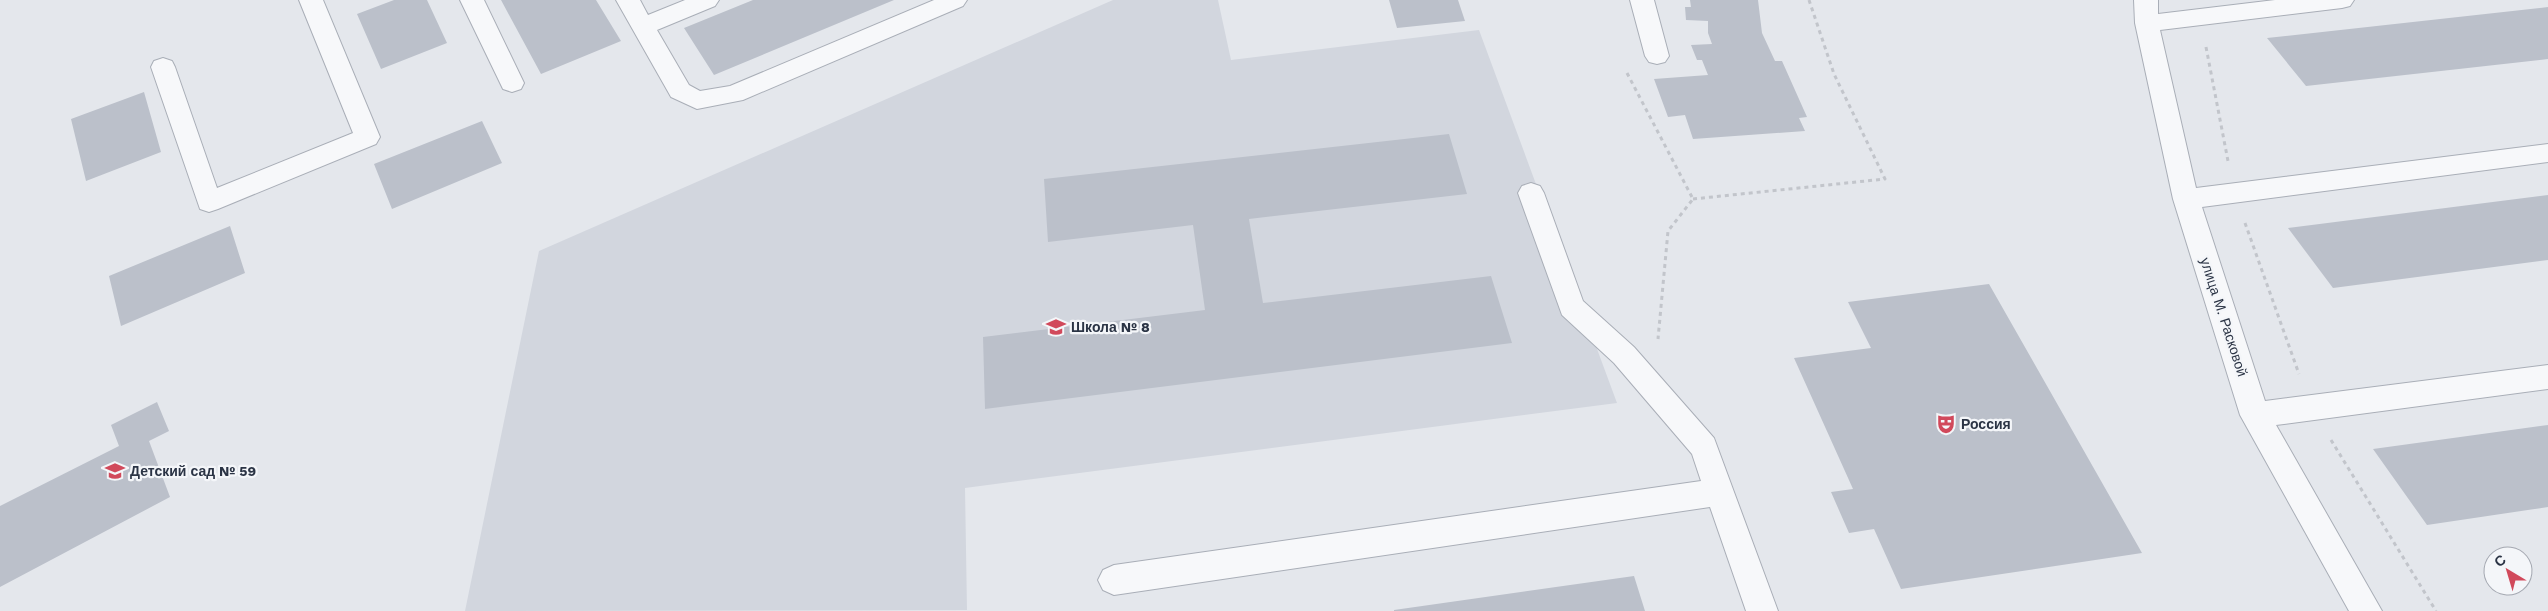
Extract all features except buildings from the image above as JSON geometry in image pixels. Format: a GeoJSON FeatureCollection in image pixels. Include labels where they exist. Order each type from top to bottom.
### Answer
{"type":"FeatureCollection","features":[{"type":"Feature","properties":{"kind":"street"},"geometry":{"type":"LineString","coordinates":[[163,67],[209,202],[367,137],[311,0]]}},
{"type":"Feature","properties":{"kind":"street"},"geometry":{"type":"LineString","coordinates":[[472,0],[512,83]]}},
{"type":"Feature","properties":{"kind":"street"},"geometry":{"type":"LineString","coordinates":[[628,0],[680,91],[697,100],[734,94],[955,0]]}},
{"type":"Feature","properties":{"kind":"street"},"geometry":{"type":"LineString","coordinates":[[643,26],[707,0]]}},
{"type":"Feature","properties":{"kind":"street"},"geometry":{"type":"LineString","coordinates":[[1642,0],[1657,56]]}},
{"type":"Feature","properties":{"kind":"street"},"geometry":{"type":"LineString","coordinates":[[2146,12],[2200,17],[2342,0]]}},
{"type":"Feature","properties":{"kind":"street","name":"улица М. Расковой"},"geometry":{"type":"LineString","coordinates":[[2146,12],[2186,199],[2255,415],[2366,611]]}},
{"type":"Feature","properties":{"kind":"street"},"geometry":{"type":"LineString","coordinates":[[2186,199],[2548,153]]}},
{"type":"Feature","properties":{"kind":"street"},"geometry":{"type":"LineString","coordinates":[[1530,193],[1572,307],[1624,355],[1704,447],[1762,611]]}},
{"type":"Feature","properties":{"kind":"street"},"geometry":{"type":"LineString","coordinates":[[2255,415],[2548,377]]}},
{"type":"Feature","properties":{"kind":"street"},"geometry":{"type":"LineString","coordinates":[[1114,580],[1720,492]]}},
{"type":"Feature","properties":{"kind":"path"},"geometry":{"type":"LineString","coordinates":[[1653,389],[1668,231],[1693,199],[1884,179],[1834,74],[1808,0]]}},
{"type":"Feature","properties":{"kind":"path"},"geometry":{"type":"LineString","coordinates":[[2200,17],[2234,192],[2311,408],[2436,611]]}},
{"type":"Feature","properties":{"kind":"path"},"geometry":{"type":"LineString","coordinates":[[1657,56],[1621,61],[1693,199]]}},
{"type":"Feature","properties":{"kind":"shaded area","name":"Школа № 8"},"geometry":{"type":"Polygon","coordinates":[[[1113,0],[1218,0],[1231,60],[1479,30],[1617,403],[965,488],[967,610],[465,611],[539,251],[1113,0]]]}},
{"type":"Feature","properties":{"kind":"place","name":"Школа № 8"},"geometry":{"type":"Point","coordinates":[1056,327]}},
{"type":"Feature","properties":{"kind":"place","name":"Россия"},"geometry":{"type":"Point","coordinates":[1946,424]}},
{"type":"Feature","properties":{"kind":"place","name":"Детский сад № 59"},"geometry":{"type":"Point","coordinates":[115,471]}}]}
